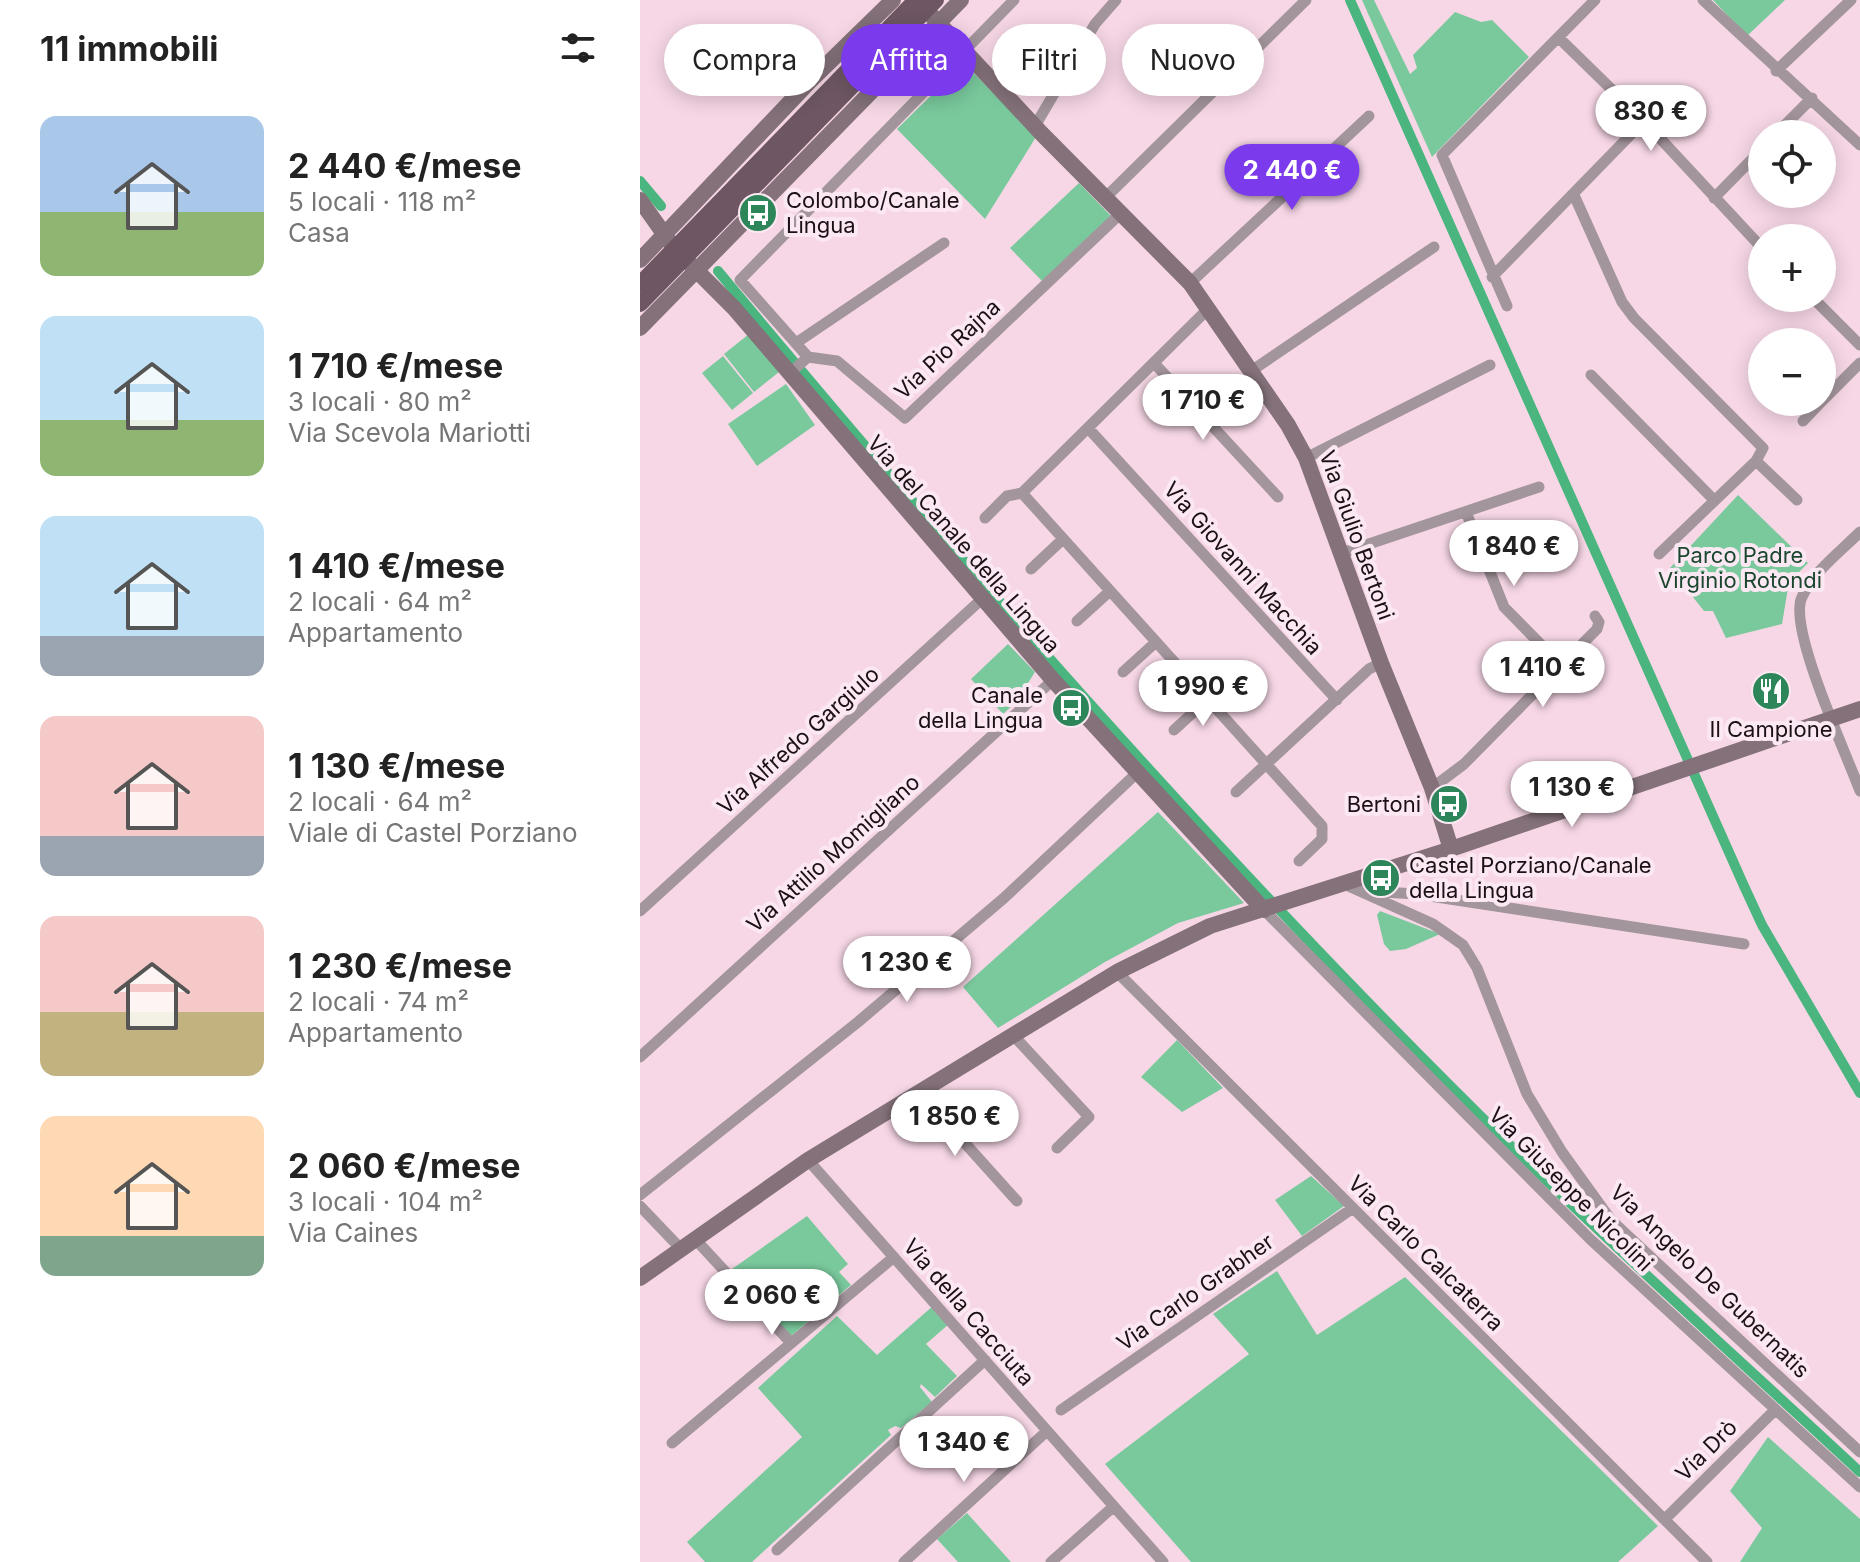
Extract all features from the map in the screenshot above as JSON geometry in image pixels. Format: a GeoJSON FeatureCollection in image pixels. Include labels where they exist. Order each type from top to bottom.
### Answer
{"type":"FeatureCollection","features":[{"type":"Feature","properties":{"kind":"main road"},"geometry":{"type":"LineString","coordinates":[[640,304],[680,253],[838,80],[924,2]]}},
{"type":"Feature","properties":{"kind":"main road"},"geometry":{"type":"LineString","coordinates":[[640,284],[680,253],[924,2]]}},
{"type":"Feature","properties":{"kind":"street"},"geometry":{"type":"LineString","coordinates":[[825,66],[893,0]]}},
{"type":"Feature","properties":{"kind":"street"},"geometry":{"type":"LineString","coordinates":[[937,24],[961,0]]}},
{"type":"Feature","properties":{"kind":"street"},"geometry":{"type":"LineString","coordinates":[[976,41],[1014,0]]}},
{"type":"Feature","properties":{"kind":"street"},"geometry":{"type":"LineString","coordinates":[[1035,126],[1095,24],[1116,0]]}},
{"type":"Feature","properties":{"kind":"street"},"geometry":{"type":"LineString","coordinates":[[1105,198],[1306,0]]}},
{"type":"Feature","properties":{"kind":"street"},"geometry":{"type":"LineString","coordinates":[[1507,306],[1442,155],[1595,0]]}},
{"type":"Feature","properties":{"kind":"street"},"geometry":{"type":"LineString","coordinates":[[1703,0],[1776,71],[1812,98],[1860,145]]}},
{"type":"Feature","properties":{"kind":"street"},"geometry":{"type":"LineString","coordinates":[[1776,71],[1851,0]]}},
{"type":"Feature","properties":{"kind":"street","name":"Via Giulio Bertoni"},"geometry":{"type":"LineString","coordinates":[[924,2],[937,24]]}},
{"type":"Feature","properties":{"kind":"street"},"geometry":{"type":"LineString","coordinates":[[1559,38],[1644,121],[1748,233]]}},
{"type":"Feature","properties":{"kind":"street","name":"Via Giulio Bertoni"},"geometry":{"type":"LineString","coordinates":[[976,64],[1190,283],[1306,458],[1381,663],[1432,788],[1451,849]]}},
{"type":"Feature","properties":{"kind":"street"},"geometry":{"type":"LineString","coordinates":[[825,80],[838,80]]}},
{"type":"Feature","properties":{"kind":"street"},"geometry":{"type":"LineString","coordinates":[[640,328],[680,253],[799,96]]}},
{"type":"Feature","properties":{"kind":"street"},"geometry":{"type":"LineString","coordinates":[[640,260],[680,253],[856,96]]}},
{"type":"Feature","properties":{"kind":"street"},"geometry":{"type":"LineString","coordinates":[[790,372],[807,358],[740,280],[922,96]]}},
{"type":"Feature","properties":{"kind":"street"},"geometry":{"type":"LineString","coordinates":[[1790,120],[1812,98]]}},
{"type":"Feature","properties":{"kind":"street"},"geometry":{"type":"LineString","coordinates":[[1190,283],[1369,116]]}},
{"type":"Feature","properties":{"kind":"street"},"geometry":{"type":"LineString","coordinates":[[1492,277],[1644,121]]}},
{"type":"Feature","properties":{"kind":"street"},"geometry":{"type":"LineString","coordinates":[[1714,198],[1748,163]]}},
{"type":"Feature","properties":{"kind":"street"},"geometry":{"type":"LineString","coordinates":[[1574,195],[1622,302],[1761,445],[1762,454],[1756,461],[1659,554]]}},
{"type":"Feature","properties":{"kind":"street","name":"Via del Canale della Lingua"},"geometry":{"type":"LineString","coordinates":[[640,200],[680,253],[790,372],[1053,680],[1267,909]]}},
{"type":"Feature","properties":{"kind":"street","name":"Via Pio Rajna"},"geometry":{"type":"LineString","coordinates":[[807,358],[837,361],[905,418],[1120,214]]}},
{"type":"Feature","properties":{"kind":"street"},"geometry":{"type":"LineString","coordinates":[[796,343],[944,243]]}},
{"type":"Feature","properties":{"kind":"street"},"geometry":{"type":"LineString","coordinates":[[1251,371],[1434,247]]}},
{"type":"Feature","properties":{"kind":"street"},"geometry":{"type":"LineString","coordinates":[[985,518],[1007,496],[1022,493],[1208,309]]}},
{"type":"Feature","properties":{"kind":"street"},"geometry":{"type":"LineString","coordinates":[[1827,312],[1860,345]]}},
{"type":"Feature","properties":{"kind":"street"},"geometry":{"type":"LineString","coordinates":[[1154,363],[1278,497]]}},
{"type":"Feature","properties":{"kind":"street"},"geometry":{"type":"LineString","coordinates":[[1836,388],[1860,363]]}},
{"type":"Feature","properties":{"kind":"street"},"geometry":{"type":"LineString","coordinates":[[1306,458],[1490,365]]}},
{"type":"Feature","properties":{"kind":"street"},"geometry":{"type":"LineString","coordinates":[[1591,375],[1714,500]]}},
{"type":"Feature","properties":{"kind":"street"},"geometry":{"type":"LineString","coordinates":[[1803,421],[1808,416]]}},
{"type":"Feature","properties":{"kind":"street","name":"Via Giovanni Macchia"},"geometry":{"type":"LineString","coordinates":[[1088,428],[1337,700]]}},
{"type":"Feature","properties":{"kind":"street"},"geometry":{"type":"LineString","coordinates":[[1756,461],[1797,500]]}},
{"type":"Feature","properties":{"kind":"street"},"geometry":{"type":"LineString","coordinates":[[1342,553],[1539,487]]}},
{"type":"Feature","properties":{"kind":"street"},"geometry":{"type":"LineString","coordinates":[[1022,493],[1322,826],[1322,839],[1299,861]]}},
{"type":"Feature","properties":{"kind":"street"},"geometry":{"type":"LineString","coordinates":[[1466,512],[1504,607],[1561,665]]}},
{"type":"Feature","properties":{"kind":"street"},"geometry":{"type":"LineString","coordinates":[[1860,532],[1812,583],[1799,604],[1805,648],[1860,791]]}},
{"type":"Feature","properties":{"kind":"street"},"geometry":{"type":"LineString","coordinates":[[1031,569],[1063,539]]}},
{"type":"Feature","properties":{"kind":"street"},"geometry":{"type":"LineString","coordinates":[[1077,621],[1110,591]]}},
{"type":"Feature","properties":{"kind":"street","name":"Via Alfredo Gargiulo"},"geometry":{"type":"LineString","coordinates":[[640,911],[983,598]]}},
{"type":"Feature","properties":{"kind":"street"},"geometry":{"type":"LineString","coordinates":[[1432,788],[1464,764],[1598,628],[1595,616]]}},
{"type":"Feature","properties":{"kind":"street"},"geometry":{"type":"LineString","coordinates":[[1123,672],[1156,642]]}},
{"type":"Feature","properties":{"kind":"street"},"geometry":{"type":"LineString","coordinates":[[1236,792],[1381,663]]}},
{"type":"Feature","properties":{"kind":"street","name":"Via Attilio Momigliano"},"geometry":{"type":"LineString","coordinates":[[640,1057],[1053,680]]}},
{"type":"Feature","properties":{"kind":"street"},"geometry":{"type":"LineString","coordinates":[[1174,730],[1208,699]]}},
{"type":"Feature","properties":{"kind":"street"},"geometry":{"type":"LineString","coordinates":[[640,1278],[808,1160],[1117,972],[1210,926],[1451,849],[1860,709]]}},
{"type":"Feature","properties":{"kind":"street"},"geometry":{"type":"LineString","coordinates":[[640,1195],[858,1022],[1004,898],[1138,772]]}},
{"type":"Feature","properties":{"kind":"street","name":"Via Angelo De Gubernatis"},"geometry":{"type":"LineString","coordinates":[[1343,884],[1433,924],[1463,945],[1477,968],[1527,1094],[1562,1152],[1611,1220],[1860,1452]]}},
{"type":"Feature","properties":{"kind":"street"},"geometry":{"type":"LineString","coordinates":[[1364,891],[1417,894],[1744,944]]}},
{"type":"Feature","properties":{"kind":"street","name":"Via Giuseppe Nicolini"},"geometry":{"type":"LineString","coordinates":[[1267,909],[1590,1239],[1860,1487]]}},
{"type":"Feature","properties":{"kind":"street","name":"Via Carlo Calcaterra"},"geometry":{"type":"LineString","coordinates":[[1117,972],[1707,1562]]}},
{"type":"Feature","properties":{"kind":"street"},"geometry":{"type":"LineString","coordinates":[[1013,1035],[1089,1117],[1057,1148]]}},
{"type":"Feature","properties":{"kind":"street"},"geometry":{"type":"LineString","coordinates":[[919,1092],[1017,1201]]}},
{"type":"Feature","properties":{"kind":"street","name":"Via della Cacciuta"},"geometry":{"type":"LineString","coordinates":[[808,1160],[1163,1562]]}},
{"type":"Feature","properties":{"kind":"street"},"geometry":{"type":"LineString","coordinates":[[640,1206],[682,1250]]}},
{"type":"Feature","properties":{"kind":"street","name":"Via Carlo Grabher"},"geometry":{"type":"LineString","coordinates":[[1061,1410],[1353,1208]]}},
{"type":"Feature","properties":{"kind":"street"},"geometry":{"type":"LineString","coordinates":[[696,1240],[791,1343]]}},
{"type":"Feature","properties":{"kind":"street"},"geometry":{"type":"LineString","coordinates":[[672,1443],[894,1257]]}},
{"type":"Feature","properties":{"kind":"street"},"geometry":{"type":"LineString","coordinates":[[777,1550],[985,1360]]}},
{"type":"Feature","properties":{"kind":"street","name":"Via Drò"},"geometry":{"type":"LineString","coordinates":[[1665,1519],[1775,1410]]}},
{"type":"Feature","properties":{"kind":"street"},"geometry":{"type":"LineString","coordinates":[[904,1562],[1047,1431]]}},
{"type":"Feature","properties":{"kind":"street"},"geometry":{"type":"LineString","coordinates":[[1051,1562],[1113,1507]]}},
{"type":"Feature","properties":{"kind":"green space"},"geometry":{"type":"Polygon","coordinates":[[[1362,0],[1374,0],[1410,74],[1417,68],[1413,55],[1455,12],[1481,22],[1492,20],[1529,57],[1432,157],[1362,0]]]}},
{"type":"Feature","properties":{"kind":"green space"},"geometry":{"type":"Polygon","coordinates":[[[1713,0],[1785,0],[1747,36],[1713,0]]]}},
{"type":"Feature","properties":{"kind":"green space"},"geometry":{"type":"Polygon","coordinates":[[[976,75],[992,92],[992,96],[996,96],[1036,137],[985,219],[897,129],[930,96],[976,96],[976,75]]]}},
{"type":"Feature","properties":{"kind":"green space"},"geometry":{"type":"Polygon","coordinates":[[[1079,183],[1111,216],[1042,281],[1010,248],[1079,183]]]}},
{"type":"Feature","properties":{"kind":"green space"},"geometry":{"type":"Polygon","coordinates":[[[749,334],[779,372],[754,392],[724,354],[749,334]]]}},
{"type":"Feature","properties":{"kind":"green space"},"geometry":{"type":"Polygon","coordinates":[[[723,356],[753,393],[732,410],[702,373],[723,356]]]}},
{"type":"Feature","properties":{"kind":"green space"},"geometry":{"type":"Polygon","coordinates":[[[786,384],[815,425],[757,466],[728,424],[786,384]]]}},
{"type":"Feature","properties":{"kind":"green space","name":"Parco Padre Virginio Rotondi"},"geometry":{"type":"Polygon","coordinates":[[[1738,495],[1808,563],[1789,582],[1782,624],[1726,638],[1713,611],[1704,611],[1670,568],[1738,495]]]}},
{"type":"Feature","properties":{"kind":"green space"},"geometry":{"type":"Polygon","coordinates":[[[1008,644],[1035,672],[1028,683],[1032,688],[1003,714],[971,679],[1008,644]]]}},
{"type":"Feature","properties":{"kind":"green space"},"geometry":{"type":"Polygon","coordinates":[[[1158,812],[1244,903],[1178,923],[1105,962],[998,1028],[963,987],[1158,812]]]}},
{"type":"Feature","properties":{"kind":"green space"},"geometry":{"type":"Polygon","coordinates":[[[1380,911],[1440,934],[1406,949],[1390,951],[1384,944],[1377,915],[1380,911]]]}},
{"type":"Feature","properties":{"kind":"green space"},"geometry":{"type":"Polygon","coordinates":[[[1177,1040],[1223,1088],[1182,1112],[1141,1077],[1177,1040]]]}},
{"type":"Feature","properties":{"kind":"green space"},"geometry":{"type":"Polygon","coordinates":[[[1311,1176],[1344,1206],[1302,1236],[1275,1200],[1311,1176]]]}},
{"type":"Feature","properties":{"kind":"green space"},"geometry":{"type":"Polygon","coordinates":[[[807,1216],[848,1264],[839,1272],[851,1285],[791,1336],[732,1269],[807,1216]]]}},
{"type":"Feature","properties":{"kind":"green space"},"geometry":{"type":"Polygon","coordinates":[[[1277,1271],[1317,1335],[1405,1277],[1658,1526],[1618,1562],[1191,1562],[1105,1464],[1249,1354],[1213,1314],[1277,1271]]]}},
{"type":"Feature","properties":{"kind":"green space"},"geometry":{"type":"Polygon","coordinates":[[[934,1305],[950,1323],[926,1344],[957,1376],[935,1397],[921,1384],[920,1387],[932,1402],[901,1428],[895,1426],[888,1430],[891,1435],[752,1562],[705,1562],[687,1542],[802,1437],[758,1388],[837,1316],[877,1355],[934,1305]]]}},
{"type":"Feature","properties":{"kind":"green space"},"geometry":{"type":"Polygon","coordinates":[[[1768,1437],[1860,1519],[1860,1562],[1740,1562],[1762,1528],[1730,1491],[1768,1437]]]}},
{"type":"Feature","properties":{"kind":"green space"},"geometry":{"type":"Polygon","coordinates":[[[967,1513],[1011,1562],[958,1562],[937,1539],[967,1513]]]}},
{"type":"Feature","properties":{"kind":"waterway"},"geometry":{"type":"LineString","coordinates":[[1350,0],[1762,925],[1860,1093]]}},
{"type":"Feature","properties":{"kind":"waterway"},"geometry":{"type":"LineString","coordinates":[[640,181],[661,206]]}},
{"type":"Feature","properties":{"kind":"waterway"},"geometry":{"type":"LineString","coordinates":[[718,271],[1006,609],[1305,937],[1408,1044],[1556,1189],[1860,1472]]}},
{"type":"Feature","properties":{"kind":"place","name":"Colombo/Canale Lingua"},"geometry":{"type":"Point","coordinates":[758,213]}},
{"type":"Feature","properties":{"kind":"place","name":"Il Campione"},"geometry":{"type":"Point","coordinates":[1771,691]}},
{"type":"Feature","properties":{"kind":"place","name":"Canale della Lingua"},"geometry":{"type":"Point","coordinates":[1071,708]}},
{"type":"Feature","properties":{"kind":"place","name":"Bertoni"},"geometry":{"type":"Point","coordinates":[1449,804]}},
{"type":"Feature","properties":{"kind":"place","name":"Castel Porziano/Canale della Lingua"},"geometry":{"type":"Point","coordinates":[1381,878]}}]}
